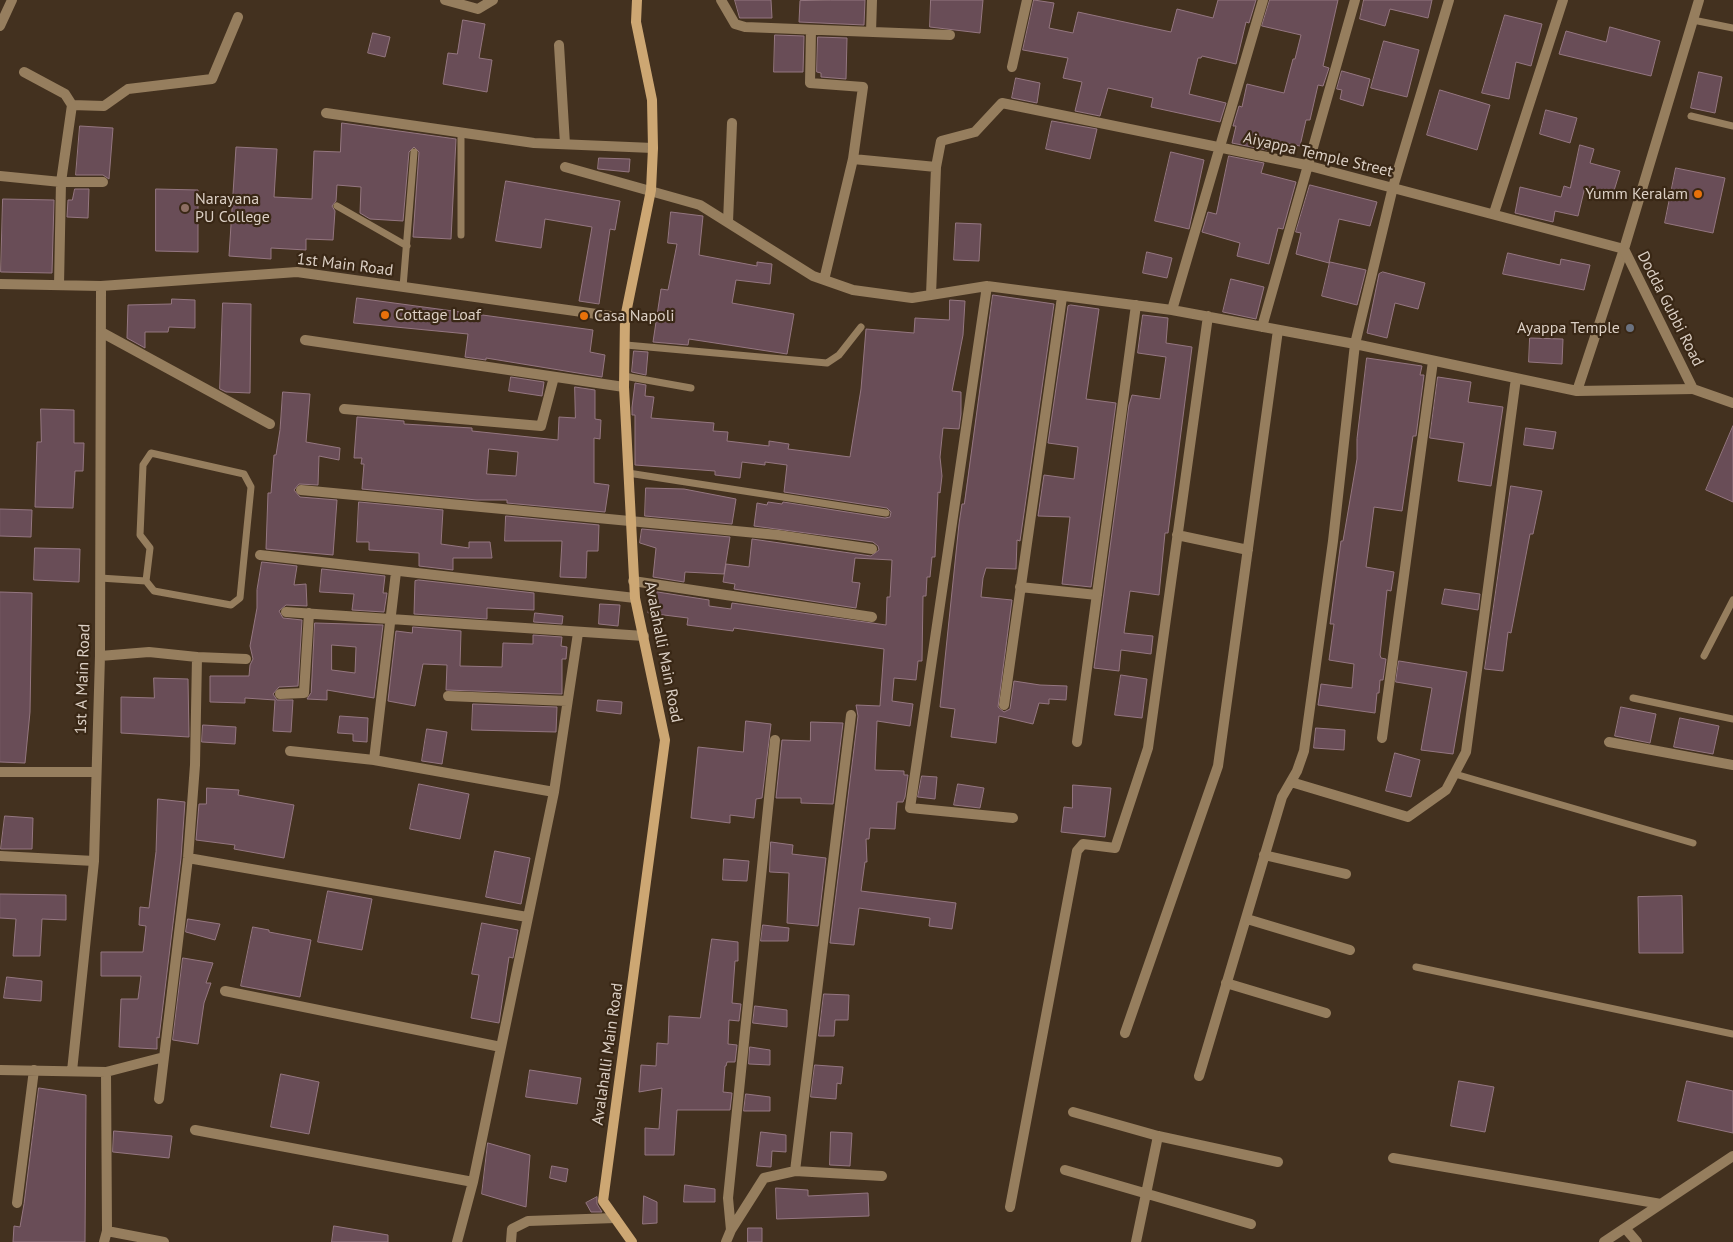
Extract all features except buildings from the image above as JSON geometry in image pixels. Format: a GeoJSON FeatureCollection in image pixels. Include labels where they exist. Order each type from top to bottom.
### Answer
{"type":"FeatureCollection","features":[{"type":"Feature","properties":{"kind":"main road","name":"Avalahalli Main Road"},"geometry":{"type":"LineString","coordinates":[[632,1242],[603,1201],[665,740],[635,598],[624,387],[625,318],[651,190],[654,148],[652,100],[636,22],[637,0]]}},
{"type":"Feature","properties":{"kind":"street"},"geometry":{"type":"LineString","coordinates":[[0,26],[12,0]]}},
{"type":"Feature","properties":{"kind":"street"},"geometry":{"type":"LineString","coordinates":[[445,0],[478,9],[494,0]]}},
{"type":"Feature","properties":{"kind":"street"},"geometry":{"type":"LineString","coordinates":[[721,0],[735,24],[745,27],[950,35]]}},
{"type":"Feature","properties":{"kind":"street"},"geometry":{"type":"LineString","coordinates":[[872,0],[872,32]]}},
{"type":"Feature","properties":{"kind":"street"},"geometry":{"type":"LineString","coordinates":[[1012,67],[1027,0]]}},
{"type":"Feature","properties":{"kind":"street"},"geometry":{"type":"LineString","coordinates":[[1172,310],[1263,0]]}},
{"type":"Feature","properties":{"kind":"street"},"geometry":{"type":"LineString","coordinates":[[1262,327],[1306,165],[1355,0]]}},
{"type":"Feature","properties":{"kind":"street"},"geometry":{"type":"LineString","coordinates":[[1199,1076],[1282,797],[1291,782],[1304,751],[1333,541],[1355,344],[1393,187],[1449,0]]}},
{"type":"Feature","properties":{"kind":"street"},"geometry":{"type":"LineString","coordinates":[[1494,213],[1563,0]]}},
{"type":"Feature","properties":{"kind":"street","name":"Dodda Gubbi Road"},"geometry":{"type":"LineString","coordinates":[[1699,0],[1624,249],[1693,388],[1733,403]]}},
{"type":"Feature","properties":{"kind":"street"},"geometry":{"type":"LineString","coordinates":[[72,105],[104,106],[128,89],[212,79],[238,17]]}},
{"type":"Feature","properties":{"kind":"street"},"geometry":{"type":"LineString","coordinates":[[811,30],[810,83],[863,86],[853,159],[824,280]]}},
{"type":"Feature","properties":{"kind":"street"},"geometry":{"type":"LineString","coordinates":[[558,45],[565,144]]}},
{"type":"Feature","properties":{"kind":"street"},"geometry":{"type":"LineString","coordinates":[[24,72],[65,94],[72,105],[61,182],[58,285]]}},
{"type":"Feature","properties":{"kind":"street","name":"Aiyappa Temple Street"},"geometry":{"type":"LineString","coordinates":[[936,167],[941,141],[975,132],[1002,103],[1306,165],[1494,213],[1624,249]]}},
{"type":"Feature","properties":{"kind":"street"},"geometry":{"type":"LineString","coordinates":[[326,113],[534,143],[654,148]]}},
{"type":"Feature","properties":{"kind":"street"},"geometry":{"type":"LineString","coordinates":[[728,222],[732,123]]}},
{"type":"Feature","properties":{"kind":"street"},"geometry":{"type":"LineString","coordinates":[[853,159],[936,167],[932,294]]}},
{"type":"Feature","properties":{"kind":"street"},"geometry":{"type":"LineString","coordinates":[[565,167],[700,205],[813,276],[852,290],[912,298],[986,286],[1208,316],[1355,344],[1577,391],[1693,388]]}},
{"type":"Feature","properties":{"kind":"street"},"geometry":{"type":"LineString","coordinates":[[0,176],[61,182],[103,182]]}},
{"type":"Feature","properties":{"kind":"street"},"geometry":{"type":"LineString","coordinates":[[1577,391],[1624,249]]}},
{"type":"Feature","properties":{"kind":"street","name":"1st Main Road"},"geometry":{"type":"LineString","coordinates":[[0,284],[101,286],[297,272],[625,318]]}},
{"type":"Feature","properties":{"kind":"street","name":"1st A Main Road"},"geometry":{"type":"LineString","coordinates":[[72,1071],[94,861],[95,772],[100,656],[101,286]]}},
{"type":"Feature","properties":{"kind":"street"},"geometry":{"type":"LineString","coordinates":[[986,286],[910,808],[1013,818]]}},
{"type":"Feature","properties":{"kind":"street"},"geometry":{"type":"LineString","coordinates":[[1004,705],[1062,297]]}},
{"type":"Feature","properties":{"kind":"street"},"geometry":{"type":"LineString","coordinates":[[1077,742],[1136,306]]}},
{"type":"Feature","properties":{"kind":"street"},"geometry":{"type":"LineString","coordinates":[[1010,1207],[1077,851],[1083,844],[1115,848],[1148,748],[1208,316]]}},
{"type":"Feature","properties":{"kind":"street"},"geometry":{"type":"LineString","coordinates":[[1125,1033],[1218,766],[1278,330]]}},
{"type":"Feature","properties":{"kind":"street"},"geometry":{"type":"LineString","coordinates":[[101,332],[270,424]]}},
{"type":"Feature","properties":{"kind":"street"},"geometry":{"type":"LineString","coordinates":[[305,340],[624,387]]}},
{"type":"Feature","properties":{"kind":"street"},"geometry":{"type":"LineString","coordinates":[[1382,738],[1433,361]]}},
{"type":"Feature","properties":{"kind":"street"},"geometry":{"type":"LineString","coordinates":[[344,409],[541,426],[554,377]]}},
{"type":"Feature","properties":{"kind":"street"},"geometry":{"type":"LineString","coordinates":[[1291,782],[1408,817],[1446,790],[1455,774],[1466,752],[1516,378]]}},
{"type":"Feature","properties":{"kind":"street"},"geometry":{"type":"LineString","coordinates":[[301,490],[778,535],[872,549]]}},
{"type":"Feature","properties":{"kind":"street"},"geometry":{"type":"LineString","coordinates":[[1178,535],[1248,550]]}},
{"type":"Feature","properties":{"kind":"street"},"geometry":{"type":"LineString","coordinates":[[260,555],[635,598]]}},
{"type":"Feature","properties":{"kind":"street"},"geometry":{"type":"LineString","coordinates":[[374,760],[396,572]]}},
{"type":"Feature","properties":{"kind":"street"},"geometry":{"type":"LineString","coordinates":[[633,580],[872,616]]}},
{"type":"Feature","properties":{"kind":"street"},"geometry":{"type":"LineString","coordinates":[[1020,587],[1097,595]]}},
{"type":"Feature","properties":{"kind":"street"},"geometry":{"type":"LineString","coordinates":[[286,612],[644,636]]}},
{"type":"Feature","properties":{"kind":"street"},"geometry":{"type":"LineString","coordinates":[[280,694],[304,693],[309,613]]}},
{"type":"Feature","properties":{"kind":"street"},"geometry":{"type":"LineString","coordinates":[[457,1242],[473,1182],[554,792],[578,633]]}},
{"type":"Feature","properties":{"kind":"street"},"geometry":{"type":"LineString","coordinates":[[100,656],[149,652],[197,657],[246,659]]}},
{"type":"Feature","properties":{"kind":"street"},"geometry":{"type":"LineString","coordinates":[[159,1099],[188,858],[195,765],[197,657]]}},
{"type":"Feature","properties":{"kind":"street"},"geometry":{"type":"LineString","coordinates":[[448,696],[567,701]]}},
{"type":"Feature","properties":{"kind":"street"},"geometry":{"type":"LineString","coordinates":[[795,1171],[851,715]]}},
{"type":"Feature","properties":{"kind":"street"},"geometry":{"type":"LineString","coordinates":[[731,1230],[728,1198],[775,740]]}},
{"type":"Feature","properties":{"kind":"street"},"geometry":{"type":"LineString","coordinates":[[1608,742],[1733,765]]}},
{"type":"Feature","properties":{"kind":"street"},"geometry":{"type":"LineString","coordinates":[[290,751],[374,760],[554,792]]}},
{"type":"Feature","properties":{"kind":"street"},"geometry":{"type":"LineString","coordinates":[[0,772],[95,772]]}},
{"type":"Feature","properties":{"kind":"street"},"geometry":{"type":"LineString","coordinates":[[1264,855],[1346,874]]}},
{"type":"Feature","properties":{"kind":"street"},"geometry":{"type":"LineString","coordinates":[[0,856],[94,861]]}},
{"type":"Feature","properties":{"kind":"street"},"geometry":{"type":"LineString","coordinates":[[188,858],[527,917]]}},
{"type":"Feature","properties":{"kind":"street"},"geometry":{"type":"LineString","coordinates":[[1247,919],[1350,950]]}},
{"type":"Feature","properties":{"kind":"street"},"geometry":{"type":"LineString","coordinates":[[1226,983],[1326,1013]]}},
{"type":"Feature","properties":{"kind":"street"},"geometry":{"type":"LineString","coordinates":[[225,991],[501,1047]]}},
{"type":"Feature","properties":{"kind":"street"},"geometry":{"type":"LineString","coordinates":[[0,1070],[106,1072],[164,1057]]}},
{"type":"Feature","properties":{"kind":"street"},"geometry":{"type":"LineString","coordinates":[[17,1203],[34,1070]]}},
{"type":"Feature","properties":{"kind":"street"},"geometry":{"type":"LineString","coordinates":[[104,1242],[107,1230],[106,1072]]}},
{"type":"Feature","properties":{"kind":"street"},"geometry":{"type":"LineString","coordinates":[[1073,1112],[1158,1136],[1278,1162]]}},
{"type":"Feature","properties":{"kind":"street"},"geometry":{"type":"LineString","coordinates":[[195,1130],[473,1182]]}},
{"type":"Feature","properties":{"kind":"street"},"geometry":{"type":"LineString","coordinates":[[1136,1242],[1158,1136]]}},
{"type":"Feature","properties":{"kind":"street"},"geometry":{"type":"LineString","coordinates":[[1604,1242],[1733,1156]]}},
{"type":"Feature","properties":{"kind":"street"},"geometry":{"type":"LineString","coordinates":[[1393,1158],[1661,1204]]}},
{"type":"Feature","properties":{"kind":"street"},"geometry":{"type":"LineString","coordinates":[[1065,1170],[1146,1195],[1252,1224]]}},
{"type":"Feature","properties":{"kind":"street"},"geometry":{"type":"LineString","coordinates":[[726,1242],[731,1230],[764,1178],[795,1171],[882,1176]]}},
{"type":"Feature","properties":{"kind":"street"},"geometry":{"type":"LineString","coordinates":[[511,1242],[512,1229],[528,1222],[615,1218]]}},
{"type":"Feature","properties":{"kind":"street"},"geometry":{"type":"LineString","coordinates":[[1625,1228],[1637,1242]]}},
{"type":"Feature","properties":{"kind":"street"},"geometry":{"type":"LineString","coordinates":[[107,1230],[164,1242]]}},
{"type":"Feature","properties":{"kind":"lane"},"geometry":{"type":"LineString","coordinates":[[1693,20],[1733,28]]}},
{"type":"Feature","properties":{"kind":"lane"},"geometry":{"type":"LineString","coordinates":[[1691,116],[1733,126]]}},
{"type":"Feature","properties":{"kind":"lane"},"geometry":{"type":"LineString","coordinates":[[461,132],[461,236]]}},
{"type":"Feature","properties":{"kind":"lane"},"geometry":{"type":"LineString","coordinates":[[403,287],[414,152]]}},
{"type":"Feature","properties":{"kind":"lane"},"geometry":{"type":"LineString","coordinates":[[338,206],[407,246]]}},
{"type":"Feature","properties":{"kind":"lane"},"geometry":{"type":"LineString","coordinates":[[626,346],[827,363],[839,355],[861,327]]}},
{"type":"Feature","properties":{"kind":"lane"},"geometry":{"type":"LineString","coordinates":[[624,376],[691,388]]}},
{"type":"Feature","properties":{"kind":"lane"},"geometry":{"type":"LineString","coordinates":[[151,453],[244,474],[250,487],[240,598],[231,605],[154,592],[146,581],[150,548],[140,535],[143,465],[151,453]]}},
{"type":"Feature","properties":{"kind":"lane"},"geometry":{"type":"LineString","coordinates":[[628,473],[886,513]]}},
{"type":"Feature","properties":{"kind":"lane"},"geometry":{"type":"LineString","coordinates":[[100,578],[146,581]]}},
{"type":"Feature","properties":{"kind":"lane"},"geometry":{"type":"LineString","coordinates":[[1704,656],[1733,600]]}},
{"type":"Feature","properties":{"kind":"lane"},"geometry":{"type":"LineString","coordinates":[[1633,698],[1733,719]]}},
{"type":"Feature","properties":{"kind":"lane"},"geometry":{"type":"LineString","coordinates":[[1455,774],[1693,843]]}},
{"type":"Feature","properties":{"kind":"lane"},"geometry":{"type":"LineString","coordinates":[[1416,967],[1733,1034]]}},
{"type":"Feature","properties":{"kind":"place","name":"Yumm Keralam"},"geometry":{"type":"Point","coordinates":[1698,194]}},
{"type":"Feature","properties":{"kind":"place","name":"Narayana PU College"},"geometry":{"type":"Point","coordinates":[185,208]}},
{"type":"Feature","properties":{"kind":"place","name":"Cottage Loaf"},"geometry":{"type":"Point","coordinates":[385,315]}},
{"type":"Feature","properties":{"kind":"place","name":"Casa Napoli"},"geometry":{"type":"Point","coordinates":[584,316]}},
{"type":"Feature","properties":{"kind":"place","name":"Ayappa Temple"},"geometry":{"type":"Point","coordinates":[1630,328]}}]}
